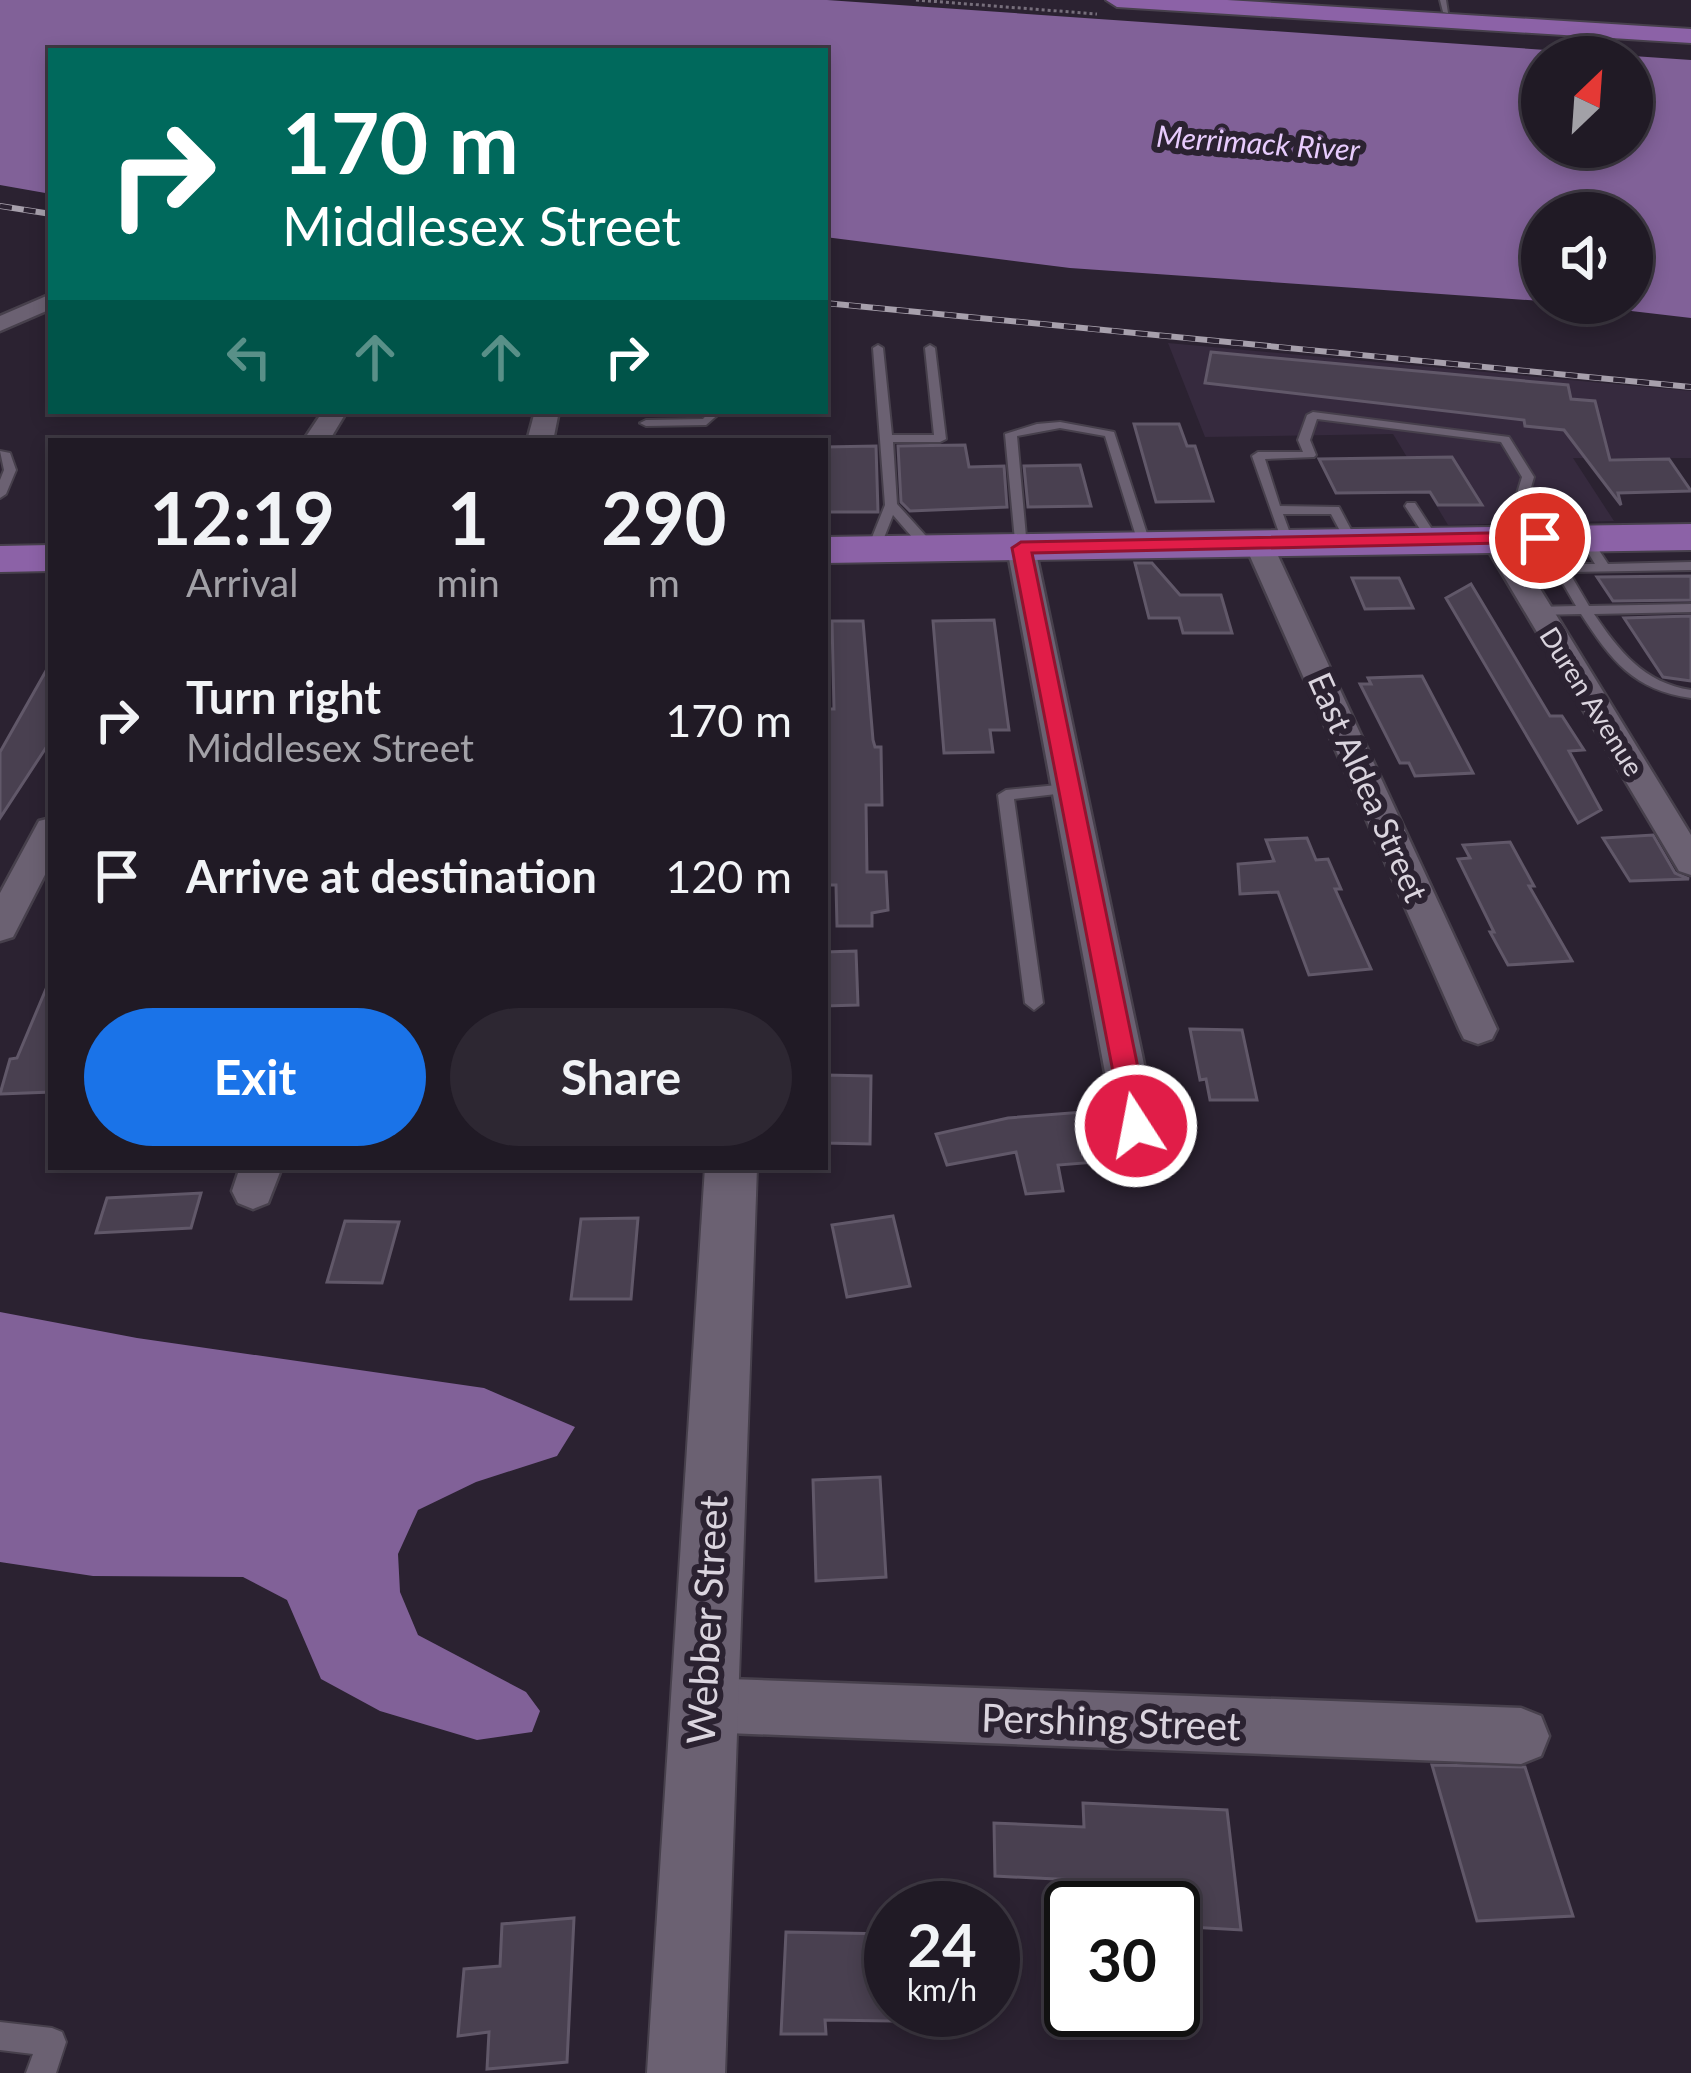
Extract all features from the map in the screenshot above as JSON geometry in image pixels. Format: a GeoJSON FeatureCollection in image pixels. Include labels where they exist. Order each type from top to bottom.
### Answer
{"type":"FeatureCollection","features":[{"type":"Feature","properties":{"kind":"main road"},"geometry":{"type":"LineString","coordinates":[[1117,0],[1691,36]]}},
{"type":"Feature","properties":{"kind":"main road"},"geometry":{"type":"LineString","coordinates":[[1253,0],[1445,6],[1691,26]]}},
{"type":"Feature","properties":{"kind":"main road"},"geometry":{"type":"LineString","coordinates":[[828,550],[1145,546],[1274,533],[1351,541],[1422,523],[1594,553],[1691,537]]}},
{"type":"Feature","properties":{"kind":"main road"},"geometry":{"type":"LineString","coordinates":[[0,559],[48,558]]}},
{"type":"Feature","properties":{"kind":"street"},"geometry":{"type":"LineString","coordinates":[[0,324],[48,302]]}},
{"type":"Feature","properties":{"kind":"street","name":"East Aldea Street"},"geometry":{"type":"LineString","coordinates":[[1274,533],[1478,1029]]}},
{"type":"Feature","properties":{"kind":"street","name":"Duren Avenue"},"geometry":{"type":"LineString","coordinates":[[1495,538],[1691,863]]}},
{"type":"Feature","properties":{"kind":"street"},"geometry":{"type":"LineString","coordinates":[[1021,548],[1136,1126]]}},
{"type":"Feature","properties":{"kind":"street"},"geometry":{"type":"LineString","coordinates":[[0,928],[28,850]]}},
{"type":"Feature","properties":{"kind":"street","name":"Webber Street"},"geometry":{"type":"LineString","coordinates":[[686,2073],[730,1170]]}},
{"type":"Feature","properties":{"kind":"street","name":"Pershing Street"},"geometry":{"type":"LineString","coordinates":[[702,1705],[1520,1736]]}},
{"type":"Feature","properties":{"kind":"lane"},"geometry":{"type":"LineString","coordinates":[[873,550],[891,505],[878,348]]}},
{"type":"Feature","properties":{"kind":"lane"},"geometry":{"type":"LineString","coordinates":[[887,438],[940,439],[930,349]]}},
{"type":"Feature","properties":{"kind":"lane"},"geometry":{"type":"LineString","coordinates":[[646,417],[706,422],[713,414]]}},
{"type":"Feature","properties":{"kind":"lane"},"geometry":{"type":"LineString","coordinates":[[1274,533],[1258,456],[1310,455],[1304,440],[1313,415],[1466,430],[1505,439],[1528,477],[1514,525],[1495,538]]}},
{"type":"Feature","properties":{"kind":"lane"},"geometry":{"type":"LineString","coordinates":[[1021,548],[1011,434],[1040,424],[1080,424],[1110,434],[1145,546]]}},
{"type":"Feature","properties":{"kind":"lane"},"geometry":{"type":"LineString","coordinates":[[0,455],[6,455],[10,470],[0,494]]}},
{"type":"Feature","properties":{"kind":"lane"},"geometry":{"type":"LineString","coordinates":[[891,505],[930,549]]}},
{"type":"Feature","properties":{"kind":"lane"},"geometry":{"type":"LineString","coordinates":[[1691,566],[1594,553],[1560,568],[1617,658],[1648,683],[1691,694]]}},
{"type":"Feature","properties":{"kind":"lane"},"geometry":{"type":"LineString","coordinates":[[1535,611],[1691,608]]}},
{"type":"Feature","properties":{"kind":"lane"},"geometry":{"type":"LineString","coordinates":[[1034,1003],[1006,795],[1068,789]]}},
{"type":"Feature","properties":{"kind":"lane"},"geometry":{"type":"LineString","coordinates":[[0,2036],[52,2042],[41,2073]]}},
{"type":"Feature","properties":{"kind":"shaded area"},"geometry":{"type":"Polygon","coordinates":[[[1168,343],[1691,391],[1691,458],[1573,458],[1614,521],[1448,525],[1393,434],[1205,437],[1168,343]]]}},
{"type":"Feature","properties":{"kind":"water","name":"Merrimack River"},"geometry":{"type":"Polygon","coordinates":[[[0,0],[827,0],[1521,48],[1521,168],[1653,168],[1653,57],[1691,60],[1691,318],[1653,314],[1653,192],[1521,192],[1521,300],[1070,268],[828,237],[828,48],[48,48],[48,193],[0,185],[0,0]]]}},
{"type":"Feature","properties":{"kind":"water"},"geometry":{"type":"Polygon","coordinates":[[[0,1312],[137,1338],[484,1388],[575,1427],[557,1456],[476,1482],[418,1510],[398,1554],[400,1592],[418,1635],[526,1692],[540,1711],[532,1732],[477,1740],[380,1711],[321,1679],[287,1600],[243,1577],[93,1576],[0,1562],[0,1312]]]}},
{"type":"Feature","properties":{"kind":"building"},"geometry":{"type":"Polygon","coordinates":[[[1211,352],[1568,385],[1571,399],[1595,401],[1610,460],[1669,459],[1691,491],[1618,493],[1621,505],[1564,430],[1525,426],[1524,420],[1205,383],[1211,352]]]}},
{"type":"Feature","properties":{"kind":"building"},"geometry":{"type":"Polygon","coordinates":[[[1134,424],[1179,424],[1187,446],[1195,446],[1213,501],[1156,502],[1134,424]]]}},
{"type":"Feature","properties":{"kind":"building"},"geometry":{"type":"Polygon","coordinates":[[[965,445],[969,467],[1004,466],[1007,507],[910,511],[901,502],[898,446],[965,445]]]}},
{"type":"Feature","properties":{"kind":"building"},"geometry":{"type":"Polygon","coordinates":[[[876,446],[878,512],[828,512],[828,447],[876,446]]]}},
{"type":"Feature","properties":{"kind":"building"},"geometry":{"type":"Polygon","coordinates":[[[1452,457],[1482,505],[1438,505],[1430,492],[1336,493],[1319,459],[1452,457]]]}},
{"type":"Feature","properties":{"kind":"building"},"geometry":{"type":"Polygon","coordinates":[[[1080,465],[1091,506],[1028,507],[1024,466],[1080,465]]]}},
{"type":"Feature","properties":{"kind":"building"},"geometry":{"type":"Polygon","coordinates":[[[1135,563],[1152,563],[1180,595],[1221,595],[1232,633],[1183,633],[1179,618],[1149,618],[1135,563]]]}},
{"type":"Feature","properties":{"kind":"building"},"geometry":{"type":"Polygon","coordinates":[[[1691,576],[1691,600],[1613,601],[1597,577],[1691,576]]]}},
{"type":"Feature","properties":{"kind":"building"},"geometry":{"type":"Polygon","coordinates":[[[1352,578],[1399,578],[1413,608],[1365,609],[1352,578]]]}},
{"type":"Feature","properties":{"kind":"building"},"geometry":{"type":"Polygon","coordinates":[[[1471,584],[1550,716],[1562,716],[1584,750],[1569,751],[1601,810],[1578,823],[1446,598],[1471,584]]]}},
{"type":"Feature","properties":{"kind":"building"},"geometry":{"type":"Polygon","coordinates":[[[1691,616],[1691,681],[1663,677],[1624,618],[1691,616]]]}},
{"type":"Feature","properties":{"kind":"building"},"geometry":{"type":"Polygon","coordinates":[[[994,620],[1009,730],[990,730],[993,752],[944,753],[933,621],[994,620]]]}},
{"type":"Feature","properties":{"kind":"building"},"geometry":{"type":"Polygon","coordinates":[[[832,621],[863,621],[873,740],[875,747],[881,747],[882,805],[866,805],[867,872],[886,872],[888,910],[872,913],[872,926],[837,926],[836,885],[828,885],[828,709],[834,709],[832,621]]]}},
{"type":"Feature","properties":{"kind":"building"},"geometry":{"type":"Polygon","coordinates":[[[48,667],[48,745],[0,818],[0,752],[48,667]]]}},
{"type":"Feature","properties":{"kind":"building"},"geometry":{"type":"Polygon","coordinates":[[[1422,676],[1473,773],[1415,776],[1409,763],[1400,763],[1360,684],[1371,684],[1368,678],[1422,676]]]}},
{"type":"Feature","properties":{"kind":"building"},"geometry":{"type":"Polygon","coordinates":[[[1653,835],[1675,873],[1689,879],[1630,881],[1603,838],[1653,835]]]}},
{"type":"Feature","properties":{"kind":"building"},"geometry":{"type":"Polygon","coordinates":[[[1307,838],[1316,860],[1328,859],[1341,889],[1335,889],[1371,969],[1309,975],[1278,892],[1240,894],[1238,864],[1274,861],[1266,840],[1307,838]]]}},
{"type":"Feature","properties":{"kind":"building"},"geometry":{"type":"Polygon","coordinates":[[[1510,842],[1572,961],[1508,965],[1490,932],[1494,932],[1458,859],[1470,858],[1463,845],[1510,842]]]}},
{"type":"Feature","properties":{"kind":"building"},"geometry":{"type":"Polygon","coordinates":[[[856,951],[858,1005],[828,1006],[828,952],[856,951]]]}},
{"type":"Feature","properties":{"kind":"building"},"geometry":{"type":"Polygon","coordinates":[[[48,984],[48,1092],[0,1094],[10,1059],[17,1058],[48,984]]]}},
{"type":"Feature","properties":{"kind":"building"},"geometry":{"type":"Polygon","coordinates":[[[1190,1029],[1242,1030],[1257,1100],[1210,1100],[1206,1079],[1200,1080],[1190,1029]]]}},
{"type":"Feature","properties":{"kind":"building"},"geometry":{"type":"Polygon","coordinates":[[[828,1075],[871,1076],[870,1144],[828,1143],[828,1075]]]}},
{"type":"Feature","properties":{"kind":"building"},"geometry":{"type":"Polygon","coordinates":[[[1083,1112],[1097,1162],[1058,1165],[1063,1191],[1026,1194],[1016,1152],[947,1165],[936,1134],[1008,1118],[1083,1112]]]}},
{"type":"Feature","properties":{"kind":"building"},"geometry":{"type":"Polygon","coordinates":[[[201,1193],[191,1228],[96,1233],[107,1198],[201,1193]]]}},
{"type":"Feature","properties":{"kind":"building"},"geometry":{"type":"Polygon","coordinates":[[[893,1216],[910,1286],[847,1297],[832,1225],[893,1216]]]}},
{"type":"Feature","properties":{"kind":"building"},"geometry":{"type":"Polygon","coordinates":[[[638,1218],[631,1299],[571,1299],[581,1219],[638,1218]]]}},
{"type":"Feature","properties":{"kind":"building"},"geometry":{"type":"Polygon","coordinates":[[[345,1221],[399,1222],[382,1283],[327,1282],[345,1221]]]}},
{"type":"Feature","properties":{"kind":"building"},"geometry":{"type":"Polygon","coordinates":[[[880,1477],[886,1577],[816,1581],[813,1480],[880,1477]]]}},
{"type":"Feature","properties":{"kind":"building"},"geometry":{"type":"Polygon","coordinates":[[[1432,1765],[1525,1767],[1573,1916],[1477,1921],[1432,1765]]]}},
{"type":"Feature","properties":{"kind":"building"},"geometry":{"type":"Polygon","coordinates":[[[1083,1803],[1227,1810],[1241,1930],[1200,1928],[1200,1881],[995,1876],[994,1823],[1084,1827],[1083,1803]]]}},
{"type":"Feature","properties":{"kind":"building"},"geometry":{"type":"Polygon","coordinates":[[[574,1918],[567,2062],[487,2069],[489,2032],[458,2036],[464,1969],[500,1966],[502,1924],[574,1918]]]}},
{"type":"Feature","properties":{"kind":"building"},"geometry":{"type":"Polygon","coordinates":[[[786,1932],[864,1933],[864,2021],[825,2020],[826,2034],[781,2034],[786,1932]]]}},
{"type":"Feature","properties":{"kind":"railway"},"geometry":{"type":"LineString","coordinates":[[0,206],[48,214]]}},
{"type":"Feature","properties":{"kind":"railway"},"geometry":{"type":"LineString","coordinates":[[828,303],[1691,387]]}},
{"type":"Feature","properties":{"kind":"route"},"geometry":{"type":"LineString","coordinates":[[1136,1126],[1021,548],[1540,538]]}}]}
